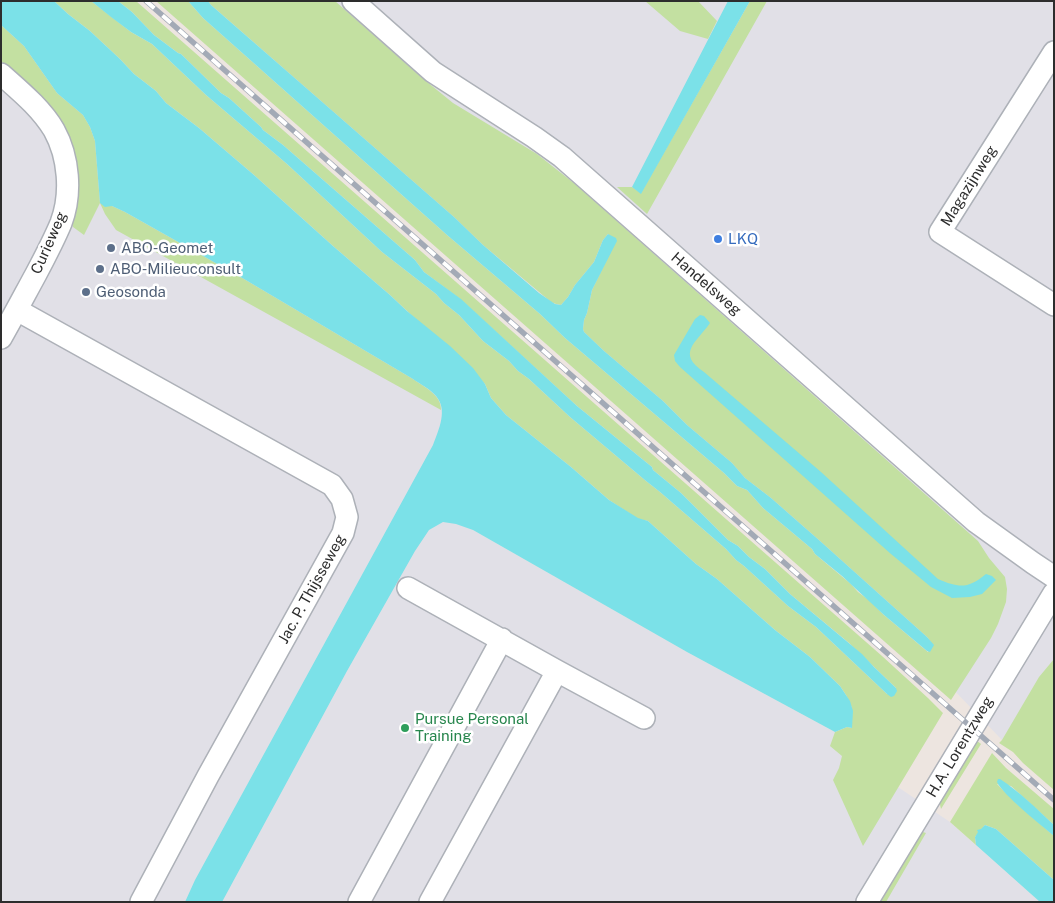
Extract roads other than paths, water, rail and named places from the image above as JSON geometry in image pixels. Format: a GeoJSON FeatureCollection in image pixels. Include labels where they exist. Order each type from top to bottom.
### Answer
{"type":"FeatureCollection","features":[{"type":"Feature","properties":{"kind":"street","name":"Handelsweg"},"geometry":{"type":"LineString","coordinates":[[353,1],[433,72],[562,157],[976,522],[1054,576]]}},
{"type":"Feature","properties":{"kind":"street","name":"Magazijnweg"},"geometry":{"type":"LineString","coordinates":[[1054,52],[940,232],[1054,305]]}},
{"type":"Feature","properties":{"kind":"street","name":"Curieweg"},"geometry":{"type":"LineString","coordinates":[[1,74],[41,111],[54,130],[62,147],[68,174],[66,204],[62,221],[1,338]]}},
{"type":"Feature","properties":{"kind":"street","name":"Jac. P. Thijsseweg"},"geometry":{"type":"LineString","coordinates":[[17,310],[332,485],[342,499],[347,517],[343,533],[208,776],[141,902]]}},
{"type":"Feature","properties":{"kind":"street"},"geometry":{"type":"LineString","coordinates":[[408,588],[644,718]]}},
{"type":"Feature","properties":{"kind":"street","name":"H.A. Lorentzweg"},"geometry":{"type":"LineString","coordinates":[[867,902],[1054,593]]}},
{"type":"Feature","properties":{"kind":"street"},"geometry":{"type":"LineString","coordinates":[[359,902],[502,639]]}},
{"type":"Feature","properties":{"kind":"street"},"geometry":{"type":"LineString","coordinates":[[430,902],[557,671]]}},
{"type":"Feature","properties":{"kind":"water"},"geometry":{"type":"Polygon","coordinates":[[[1,1],[54,1],[90,31],[134,74],[156,91],[166,103],[199,128],[254,175],[407,311],[450,346],[473,368],[485,384],[491,398],[506,415],[609,500],[638,518],[648,521],[696,564],[717,579],[775,630],[810,657],[840,686],[850,701],[853,711],[852,728],[847,727],[835,732],[687,652],[473,530],[443,522],[429,530],[415,551],[347,671],[222,902],[185,902],[195,880],[433,445],[441,420],[440,401],[434,393],[413,379],[244,279],[125,212],[112,206],[105,207],[100,203],[95,141],[90,127],[83,115],[57,93],[24,46],[1,25],[1,1]]]}},
{"type":"Feature","properties":{"kind":"water"},"geometry":{"type":"Polygon","coordinates":[[[91,1],[118,1],[132,12],[154,35],[181,54],[263,130],[283,145],[415,260],[424,272],[461,299],[577,406],[652,467],[728,540],[738,546],[790,594],[862,654],[896,688],[897,691],[894,696],[891,697],[887,694],[816,627],[788,606],[726,549],[570,417],[509,361],[483,341],[436,294],[382,252],[287,164],[206,95],[152,44],[131,32],[91,1]]]}},
{"type":"Feature","properties":{"kind":"water"},"geometry":{"type":"Polygon","coordinates":[[[188,1],[208,1],[454,217],[483,245],[539,293],[555,304],[561,305],[568,297],[575,285],[594,262],[603,240],[608,234],[616,238],[617,241],[592,290],[584,320],[584,332],[732,463],[745,478],[771,498],[927,637],[934,645],[930,652],[884,615],[815,554],[812,549],[763,508],[747,490],[737,486],[447,235],[203,18],[188,1]]]}},
{"type":"Feature","properties":{"kind":"water"},"geometry":{"type":"Polygon","coordinates":[[[728,1],[750,1],[641,194],[632,187],[728,1]]]}},
{"type":"Feature","properties":{"kind":"water"},"geometry":{"type":"Polygon","coordinates":[[[700,315],[704,316],[710,323],[691,348],[691,359],[696,365],[821,472],[938,579],[963,586],[980,579],[986,574],[996,580],[982,594],[970,597],[952,598],[931,587],[891,554],[680,367],[675,361],[674,355],[695,319],[700,315]]]}},
{"type":"Feature","properties":{"kind":"water"},"geometry":{"type":"Polygon","coordinates":[[[998,779],[1021,795],[1054,825],[1054,836],[1023,810],[1001,788],[997,782],[998,779]]]}},
{"type":"Feature","properties":{"kind":"water"},"geometry":{"type":"Polygon","coordinates":[[[985,825],[996,829],[1054,880],[1054,902],[1040,902],[976,845],[975,837],[978,832],[977,830],[985,825]]]}},
{"type":"Feature","properties":{"kind":"railway"},"geometry":{"type":"LineString","coordinates":[[146,1],[1054,800]]}},
{"type":"Feature","properties":{"kind":"place","name":"LKQ"},"geometry":{"type":"Point","coordinates":[718,239]}},
{"type":"Feature","properties":{"kind":"place","name":"ABO-Geomet"},"geometry":{"type":"Point","coordinates":[111,248]}},
{"type":"Feature","properties":{"kind":"place","name":"ABO-Milieuconsult"},"geometry":{"type":"Point","coordinates":[100,269]}},
{"type":"Feature","properties":{"kind":"place","name":"Geosonda"},"geometry":{"type":"Point","coordinates":[86,292]}},
{"type":"Feature","properties":{"kind":"place","name":"Pursue Personal Training"},"geometry":{"type":"Point","coordinates":[405,728]}}]}
